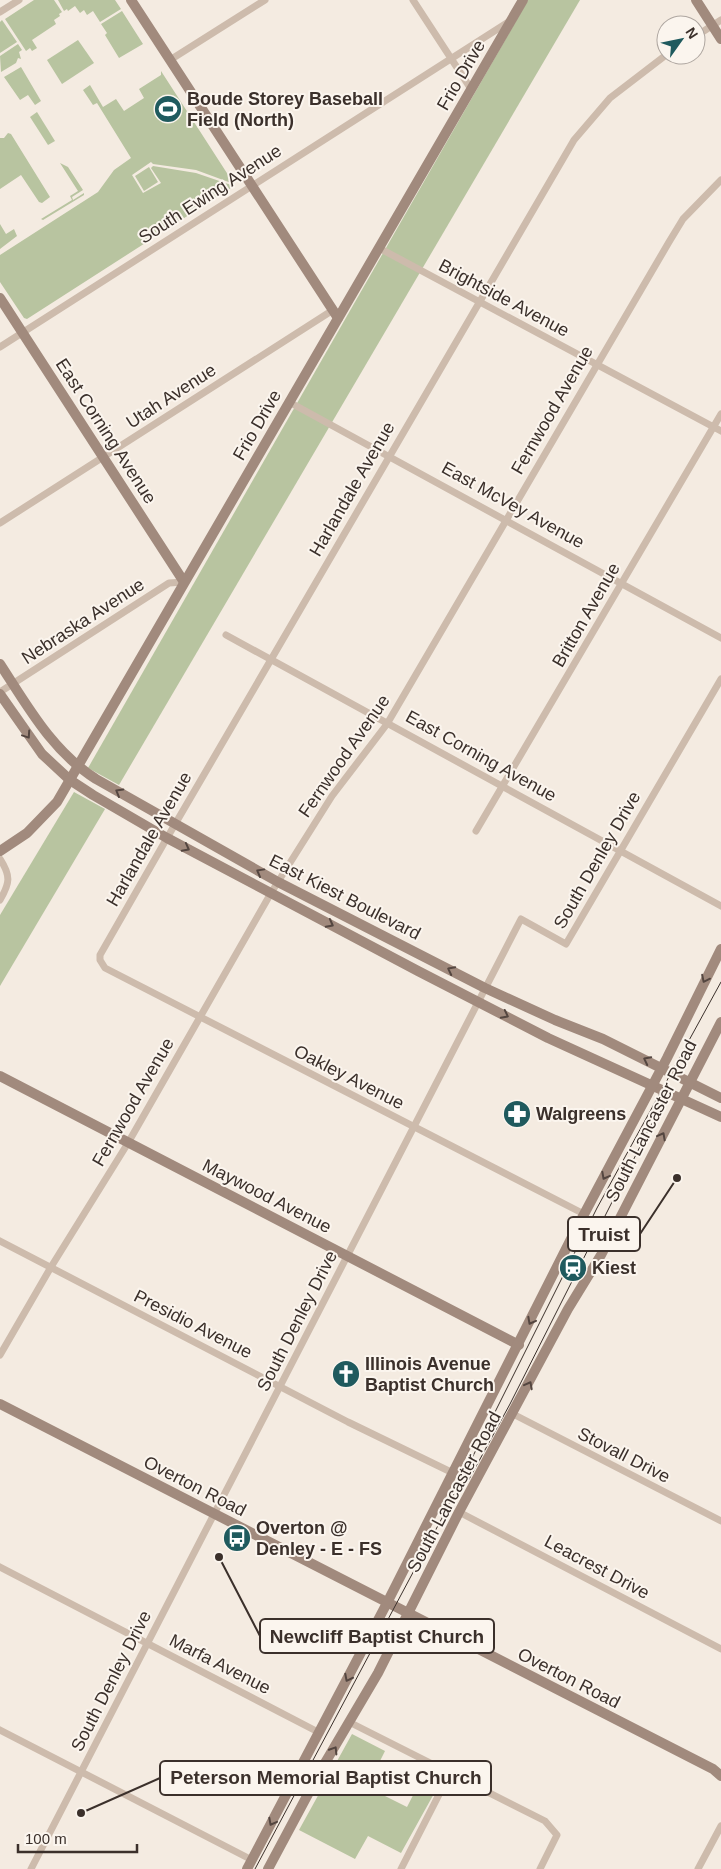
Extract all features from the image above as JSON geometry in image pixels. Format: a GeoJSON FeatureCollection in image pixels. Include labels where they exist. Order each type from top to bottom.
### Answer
{"type":"FeatureCollection","features":[{"type":"Feature","properties":{"kind":"main road"},"geometry":{"type":"LineString","coordinates":[[131,0],[335,314]]}},
{"type":"Feature","properties":{"kind":"main road","name":"Frio Drive"},"geometry":{"type":"LineString","coordinates":[[0,851],[42,820],[57,802],[289,402],[335,314],[379,248],[523,0]]}},
{"type":"Feature","properties":{"kind":"main road"},"geometry":{"type":"LineString","coordinates":[[696,0],[717,23],[721,39]]}},
{"type":"Feature","properties":{"kind":"main road","name":"East Corning Avenue"},"geometry":{"type":"LineString","coordinates":[[0,298],[184,582]]}},
{"type":"Feature","properties":{"kind":"main road","name":"East Kiest Boulevard"},"geometry":{"type":"LineString","coordinates":[[0,664],[50,739],[78,766],[175,824],[278,882],[485,988],[555,1020],[592,1034],[721,1098]]}},
{"type":"Feature","properties":{"kind":"main road","name":"East Kiest Boulevard"},"geometry":{"type":"LineString","coordinates":[[0,693],[36,748],[70,780],[93,796],[167,838],[479,1002],[681,1100],[721,1117]]}},
{"type":"Feature","properties":{"kind":"main road","name":"South Lancaster Road"},"geometry":{"type":"LineString","coordinates":[[249,1865],[387,1604],[584,1214],[662,1068],[721,949]]}},
{"type":"Feature","properties":{"kind":"main road","name":"South Lancaster Road"},"geometry":{"type":"LineString","coordinates":[[268,1869],[322,1768],[351,1723],[459,1512],[568,1309],[601,1256],[721,1022]]}},
{"type":"Feature","properties":{"kind":"main road","name":"Maywood Avenue"},"geometry":{"type":"LineString","coordinates":[[0,1076],[518,1345]]}},
{"type":"Feature","properties":{"kind":"main road","name":"Overton Road"},"geometry":{"type":"LineString","coordinates":[[0,1404],[718,1772]]}},
{"type":"Feature","properties":{"kind":"street"},"geometry":{"type":"LineString","coordinates":[[0,12],[19,0]]}},
{"type":"Feature","properties":{"kind":"street"},"geometry":{"type":"LineString","coordinates":[[170,60],[264,0]]}},
{"type":"Feature","properties":{"kind":"street"},"geometry":{"type":"LineString","coordinates":[[413,0],[471,89]]}},
{"type":"Feature","properties":{"kind":"street","name":"South Ewing Avenue"},"geometry":{"type":"LineString","coordinates":[[0,347],[512,20]]}},
{"type":"Feature","properties":{"kind":"street"},"geometry":{"type":"LineString","coordinates":[[706,30],[717,23]]}},
{"type":"Feature","properties":{"kind":"street","name":"Harlandale Avenue"},"geometry":{"type":"LineString","coordinates":[[102,964],[100,954],[574,140],[610,98],[656,63]]}},
{"type":"Feature","properties":{"kind":"street","name":"Fernwood Avenue"},"geometry":{"type":"LineString","coordinates":[[0,1355],[51,1267],[128,1143],[271,893],[332,796],[388,724],[505,519],[684,219],[721,180]]}},
{"type":"Feature","properties":{"kind":"street","name":"Brightside Avenue"},"geometry":{"type":"LineString","coordinates":[[379,248],[721,432]]}},
{"type":"Feature","properties":{"kind":"street","name":"Utah Avenue"},"geometry":{"type":"LineString","coordinates":[[0,524],[104,456],[335,314]]}},
{"type":"Feature","properties":{"kind":"street","name":"East McVey Avenue"},"geometry":{"type":"LineString","coordinates":[[289,402],[721,638]]}},
{"type":"Feature","properties":{"kind":"street","name":"Britton Avenue"},"geometry":{"type":"LineString","coordinates":[[476,832],[721,414]]}},
{"type":"Feature","properties":{"kind":"street","name":"Nebraska Avenue"},"geometry":{"type":"LineString","coordinates":[[0,693],[169,583],[184,582]]}},
{"type":"Feature","properties":{"kind":"street","name":"East Corning Avenue"},"geometry":{"type":"LineString","coordinates":[[226,636],[721,906]]}},
{"type":"Feature","properties":{"kind":"street","name":"South Denley Drive"},"geometry":{"type":"LineString","coordinates":[[31,1869],[521,919],[566,944],[721,679]]}},
{"type":"Feature","properties":{"kind":"street"},"geometry":{"type":"LineString","coordinates":[[0,859],[9,875],[10,881],[0,900]]}},
{"type":"Feature","properties":{"kind":"street","name":"Oakley Avenue"},"geometry":{"type":"LineString","coordinates":[[102,964],[200,1017],[584,1214]]}},
{"type":"Feature","properties":{"kind":"street","name":"Presidio Avenue"},"geometry":{"type":"LineString","coordinates":[[0,1241],[453,1473]]}},
{"type":"Feature","properties":{"kind":"street","name":"Stovall Drive"},"geometry":{"type":"LineString","coordinates":[[513,1414],[721,1521]]}},
{"type":"Feature","properties":{"kind":"street","name":"Leacrest Drive"},"geometry":{"type":"LineString","coordinates":[[459,1512],[721,1649]]}},
{"type":"Feature","properties":{"kind":"street","name":"Marfa Avenue"},"geometry":{"type":"LineString","coordinates":[[0,1567],[320,1732]]}},
{"type":"Feature","properties":{"kind":"street"},"geometry":{"type":"LineString","coordinates":[[351,1723],[546,1821],[557,1834],[540,1869]]}},
{"type":"Feature","properties":{"kind":"street"},"geometry":{"type":"LineString","coordinates":[[0,1730],[81,1772],[249,1865]]}},
{"type":"Feature","properties":{"kind":"street"},"geometry":{"type":"LineString","coordinates":[[401,1869],[450,1773]]}},
{"type":"Feature","properties":{"kind":"street"},"geometry":{"type":"LineString","coordinates":[[698,1869],[721,1826]]}},
{"type":"Feature","properties":{"kind":"green space"},"geometry":{"type":"Polygon","coordinates":[[[34,0],[54,0],[62,12],[54,20],[56,24],[32,40],[37,48],[32,51],[30,48],[26,51],[5,19],[34,0]]]}},
{"type":"Feature","properties":{"kind":"green space"},"geometry":{"type":"Polygon","coordinates":[[[58,0],[115,0],[121,9],[100,22],[93,11],[87,15],[84,10],[80,13],[75,6],[68,11],[67,9],[64,11],[58,0]]]}},
{"type":"Feature","properties":{"kind":"green space"},"geometry":{"type":"Polygon","coordinates":[[[528,0],[580,0],[119,785],[88,768],[528,0]]]}},
{"type":"Feature","properties":{"kind":"green space"},"geometry":{"type":"Polygon","coordinates":[[[122,11],[143,44],[119,58],[105,35],[107,33],[101,24],[122,11]]]}},
{"type":"Feature","properties":{"kind":"green space"},"geometry":{"type":"Polygon","coordinates":[[[2,20],[17,42],[0,53],[0,22],[2,20]]]}},
{"type":"Feature","properties":{"kind":"green space"},"geometry":{"type":"Polygon","coordinates":[[[78,40],[94,63],[62,84],[47,60],[78,40]]]}},
{"type":"Feature","properties":{"kind":"green space"},"geometry":{"type":"Polygon","coordinates":[[[18,44],[22,50],[19,52],[21,59],[18,58],[16,63],[1,72],[0,56],[18,44]]]}},
{"type":"Feature","properties":{"kind":"green space"},"geometry":{"type":"Polygon","coordinates":[[[21,67],[41,101],[35,105],[28,95],[20,100],[4,77],[21,67]]]}},
{"type":"Feature","properties":{"kind":"green space"},"geometry":{"type":"Polygon","coordinates":[[[161,71],[234,184],[196,170],[153,164],[151,162],[132,175],[143,193],[161,183],[151,168],[153,166],[196,173],[234,186],[27,319],[24,318],[0,282],[0,255],[98,192],[114,170],[131,158],[97,103],[93,105],[83,90],[90,85],[103,107],[116,99],[124,111],[144,98],[139,89],[161,75],[161,71]]]}},
{"type":"Feature","properties":{"kind":"green space"},"geometry":{"type":"Polygon","coordinates":[[[37,112],[55,141],[48,145],[30,117],[37,112]]]}},
{"type":"Feature","properties":{"kind":"green space"},"geometry":{"type":"Polygon","coordinates":[[[8,133],[11,134],[50,197],[42,203],[39,202],[21,175],[0,189],[0,138],[4,138],[8,133]]]}},
{"type":"Feature","properties":{"kind":"green space"},"geometry":{"type":"Polygon","coordinates":[[[60,163],[68,167],[83,190],[72,197],[73,200],[84,193],[84,195],[43,220],[41,219],[72,200],[70,196],[78,191],[60,163]]]}},
{"type":"Feature","properties":{"kind":"green space"},"geometry":{"type":"Polygon","coordinates":[[[149,167],[158,182],[144,191],[135,176],[149,167]]]}},
{"type":"Feature","properties":{"kind":"green space"},"geometry":{"type":"Polygon","coordinates":[[[0,224],[6,234],[14,229],[17,236],[0,249],[0,224]]]}},
{"type":"Feature","properties":{"kind":"green space"},"geometry":{"type":"Polygon","coordinates":[[[74,792],[105,809],[0,986],[0,915],[74,792]]]}},
{"type":"Feature","properties":{"kind":"green space"},"geometry":{"type":"Polygon","coordinates":[[[352,1734],[385,1751],[367,1787],[407,1807],[425,1772],[441,1781],[401,1853],[368,1836],[355,1859],[299,1830],[352,1734]]]}},
{"type":"Feature","properties":{"kind":"tram line"},"geometry":{"type":"LineString","coordinates":[[255,1869],[442,1518],[597,1208],[721,982]]}},
{"type":"Feature","properties":{"kind":"tram line"},"geometry":{"type":"LineString","coordinates":[[467,1483],[510,1404],[653,1121]]}},
{"type":"Feature","properties":{"kind":"place","name":"Boude Storey Baseball Field (North)"},"geometry":{"type":"Point","coordinates":[168,109]}},
{"type":"Feature","properties":{"kind":"place","name":"Walgreens"},"geometry":{"type":"Point","coordinates":[517,1114]}},
{"type":"Feature","properties":{"kind":"place","name":"Truist"},"geometry":{"type":"Point","coordinates":[677,1178]}},
{"type":"Feature","properties":{"kind":"place","name":"Kiest"},"geometry":{"type":"Point","coordinates":[573,1268]}},
{"type":"Feature","properties":{"kind":"place","name":"Illinois Avenue Baptist Church"},"geometry":{"type":"Point","coordinates":[346,1374]}},
{"type":"Feature","properties":{"kind":"place","name":"Overton @ Denley - E - FS"},"geometry":{"type":"Point","coordinates":[237,1538]}},
{"type":"Feature","properties":{"kind":"place","name":"Newcliff Baptist Church"},"geometry":{"type":"Point","coordinates":[219,1557]}},
{"type":"Feature","properties":{"kind":"place","name":"Peterson Memorial Baptist Church"},"geometry":{"type":"Point","coordinates":[81,1813]}}]}
